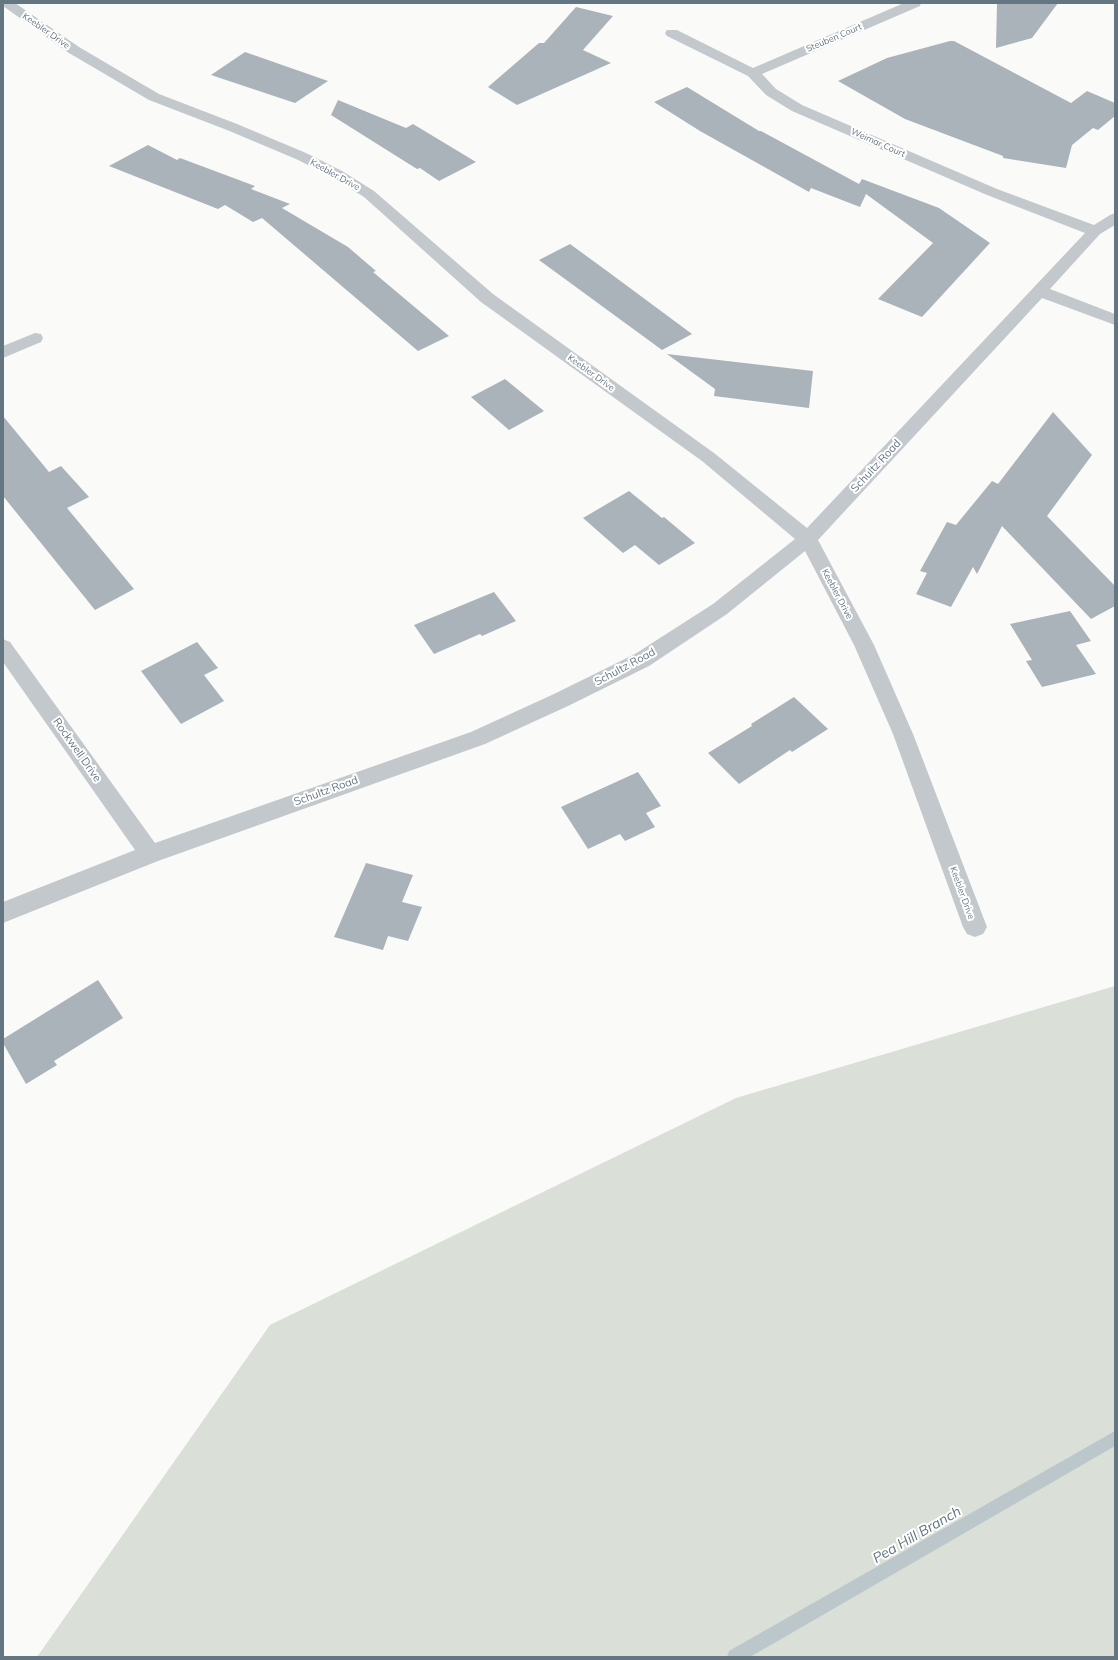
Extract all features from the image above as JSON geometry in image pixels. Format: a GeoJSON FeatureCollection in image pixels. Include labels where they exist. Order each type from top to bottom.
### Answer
{"type":"FeatureCollection","features":[{"type":"Feature","properties":{"kind":"street","name":"Keebler Drive"},"geometry":{"type":"LineString","coordinates":[[7,3],[74,50],[154,97],[302,156],[337,174],[369,194],[487,298],[708,457],[808,539],[864,645],[903,734],[975,927]]}},
{"type":"Feature","properties":{"kind":"street","name":"Steuben Court"},"geometry":{"type":"LineString","coordinates":[[753,73],[915,3]]}},
{"type":"Feature","properties":{"kind":"street","name":"Weimar Court"},"geometry":{"type":"LineString","coordinates":[[672,33],[753,73],[772,92],[797,108],[992,192],[1095,231]]}},
{"type":"Feature","properties":{"kind":"street","name":"Schultz Road"},"geometry":{"type":"LineString","coordinates":[[3,913],[56,890],[150,854],[478,738],[561,700],[642,660],[720,609],[808,539],[1095,231],[1115,218]]}},
{"type":"Feature","properties":{"kind":"street"},"geometry":{"type":"LineString","coordinates":[[1039,291],[1115,320]]}},
{"type":"Feature","properties":{"kind":"street"},"geometry":{"type":"LineString","coordinates":[[3,353],[35,338]]}},
{"type":"Feature","properties":{"kind":"street","name":"Rockwell Drive"},"geometry":{"type":"LineString","coordinates":[[3,647],[19,667],[150,854]]}},
{"type":"Feature","properties":{"kind":"shaded area"},"geometry":{"type":"Polygon","coordinates":[[[1115,986],[1115,1657],[37,1657],[270,1325],[736,1098],[1115,986]]]}},
{"type":"Feature","properties":{"kind":"building"},"geometry":{"type":"Polygon","coordinates":[[[997,3],[1058,3],[1032,38],[996,48],[997,3]]]}},
{"type":"Feature","properties":{"kind":"building"},"geometry":{"type":"Polygon","coordinates":[[[576,7],[613,16],[583,50],[611,63],[517,105],[488,87],[539,43],[544,43],[576,7]]]}},
{"type":"Feature","properties":{"kind":"building"},"geometry":{"type":"Polygon","coordinates":[[[954,41],[1071,103],[1087,91],[1115,103],[1115,116],[1098,130],[1093,128],[1072,145],[1066,168],[1003,158],[1003,156],[905,119],[838,81],[887,58],[954,41]]]}},
{"type":"Feature","properties":{"kind":"building"},"geometry":{"type":"Polygon","coordinates":[[[245,52],[328,81],[295,103],[211,75],[245,52]]]}},
{"type":"Feature","properties":{"kind":"building"},"geometry":{"type":"Polygon","coordinates":[[[687,87],[759,131],[859,184],[862,179],[939,208],[990,243],[922,317],[878,299],[933,243],[866,194],[860,207],[811,188],[809,192],[700,131],[654,102],[687,87]]]}},
{"type":"Feature","properties":{"kind":"building"},"geometry":{"type":"Polygon","coordinates":[[[338,100],[406,128],[413,124],[476,162],[439,181],[420,168],[417,169],[331,115],[338,100]]]}},
{"type":"Feature","properties":{"kind":"building"},"geometry":{"type":"Polygon","coordinates":[[[148,145],[177,160],[180,158],[255,186],[251,189],[290,204],[282,208],[348,247],[376,271],[373,272],[449,336],[418,351],[262,218],[253,222],[225,205],[218,209],[109,166],[148,145]]]}},
{"type":"Feature","properties":{"kind":"building"},"geometry":{"type":"Polygon","coordinates":[[[570,244],[692,334],[662,350],[539,260],[570,244]]]}},
{"type":"Feature","properties":{"kind":"building"},"geometry":{"type":"Polygon","coordinates":[[[667,354],[813,371],[809,408],[714,396],[715,389],[667,354]]]}},
{"type":"Feature","properties":{"kind":"building"},"geometry":{"type":"Polygon","coordinates":[[[505,379],[544,411],[509,430],[471,397],[505,379]]]}},
{"type":"Feature","properties":{"kind":"building"},"geometry":{"type":"Polygon","coordinates":[[[1053,412],[1092,455],[1047,516],[1115,586],[1115,606],[1091,619],[1002,526],[977,574],[973,567],[951,607],[916,594],[927,573],[920,571],[947,522],[956,525],[992,481],[998,484],[1053,412]]]}},
{"type":"Feature","properties":{"kind":"building"},"geometry":{"type":"Polygon","coordinates":[[[3,416],[49,472],[61,466],[89,497],[67,508],[134,589],[95,610],[3,496],[3,416]]]}},
{"type":"Feature","properties":{"kind":"building"},"geometry":{"type":"Polygon","coordinates":[[[629,491],[662,518],[664,517],[695,543],[659,565],[635,545],[623,553],[583,518],[629,491]]]}},
{"type":"Feature","properties":{"kind":"building"},"geometry":{"type":"Polygon","coordinates":[[[494,592],[516,621],[482,636],[480,634],[434,654],[414,625],[494,592]]]}},
{"type":"Feature","properties":{"kind":"building"},"geometry":{"type":"Polygon","coordinates":[[[1070,611],[1091,641],[1076,645],[1096,674],[1042,687],[1026,661],[1032,660],[1010,624],[1070,611]]]}},
{"type":"Feature","properties":{"kind":"building"},"geometry":{"type":"Polygon","coordinates":[[[197,642],[218,668],[204,675],[224,701],[181,724],[141,671],[197,642]]]}},
{"type":"Feature","properties":{"kind":"building"},"geometry":{"type":"Polygon","coordinates":[[[794,697],[828,729],[792,752],[790,750],[739,784],[708,753],[752,726],[751,724],[794,697]]]}},
{"type":"Feature","properties":{"kind":"building"},"geometry":{"type":"Polygon","coordinates":[[[638,772],[661,806],[646,813],[655,827],[625,841],[620,834],[588,849],[561,807],[638,772]]]}},
{"type":"Feature","properties":{"kind":"building"},"geometry":{"type":"Polygon","coordinates":[[[366,863],[413,875],[402,902],[422,907],[408,941],[388,936],[383,950],[334,937],[366,863]]]}},
{"type":"Feature","properties":{"kind":"building"},"geometry":{"type":"Polygon","coordinates":[[[98,980],[123,1018],[54,1061],[57,1065],[26,1084],[3,1043],[3,1039],[98,980]]]}},
{"type":"Feature","properties":{"kind":"waterway","name":"Pea Hill Branch"},"geometry":{"type":"LineString","coordinates":[[735,1657],[1115,1438]]}}]}
